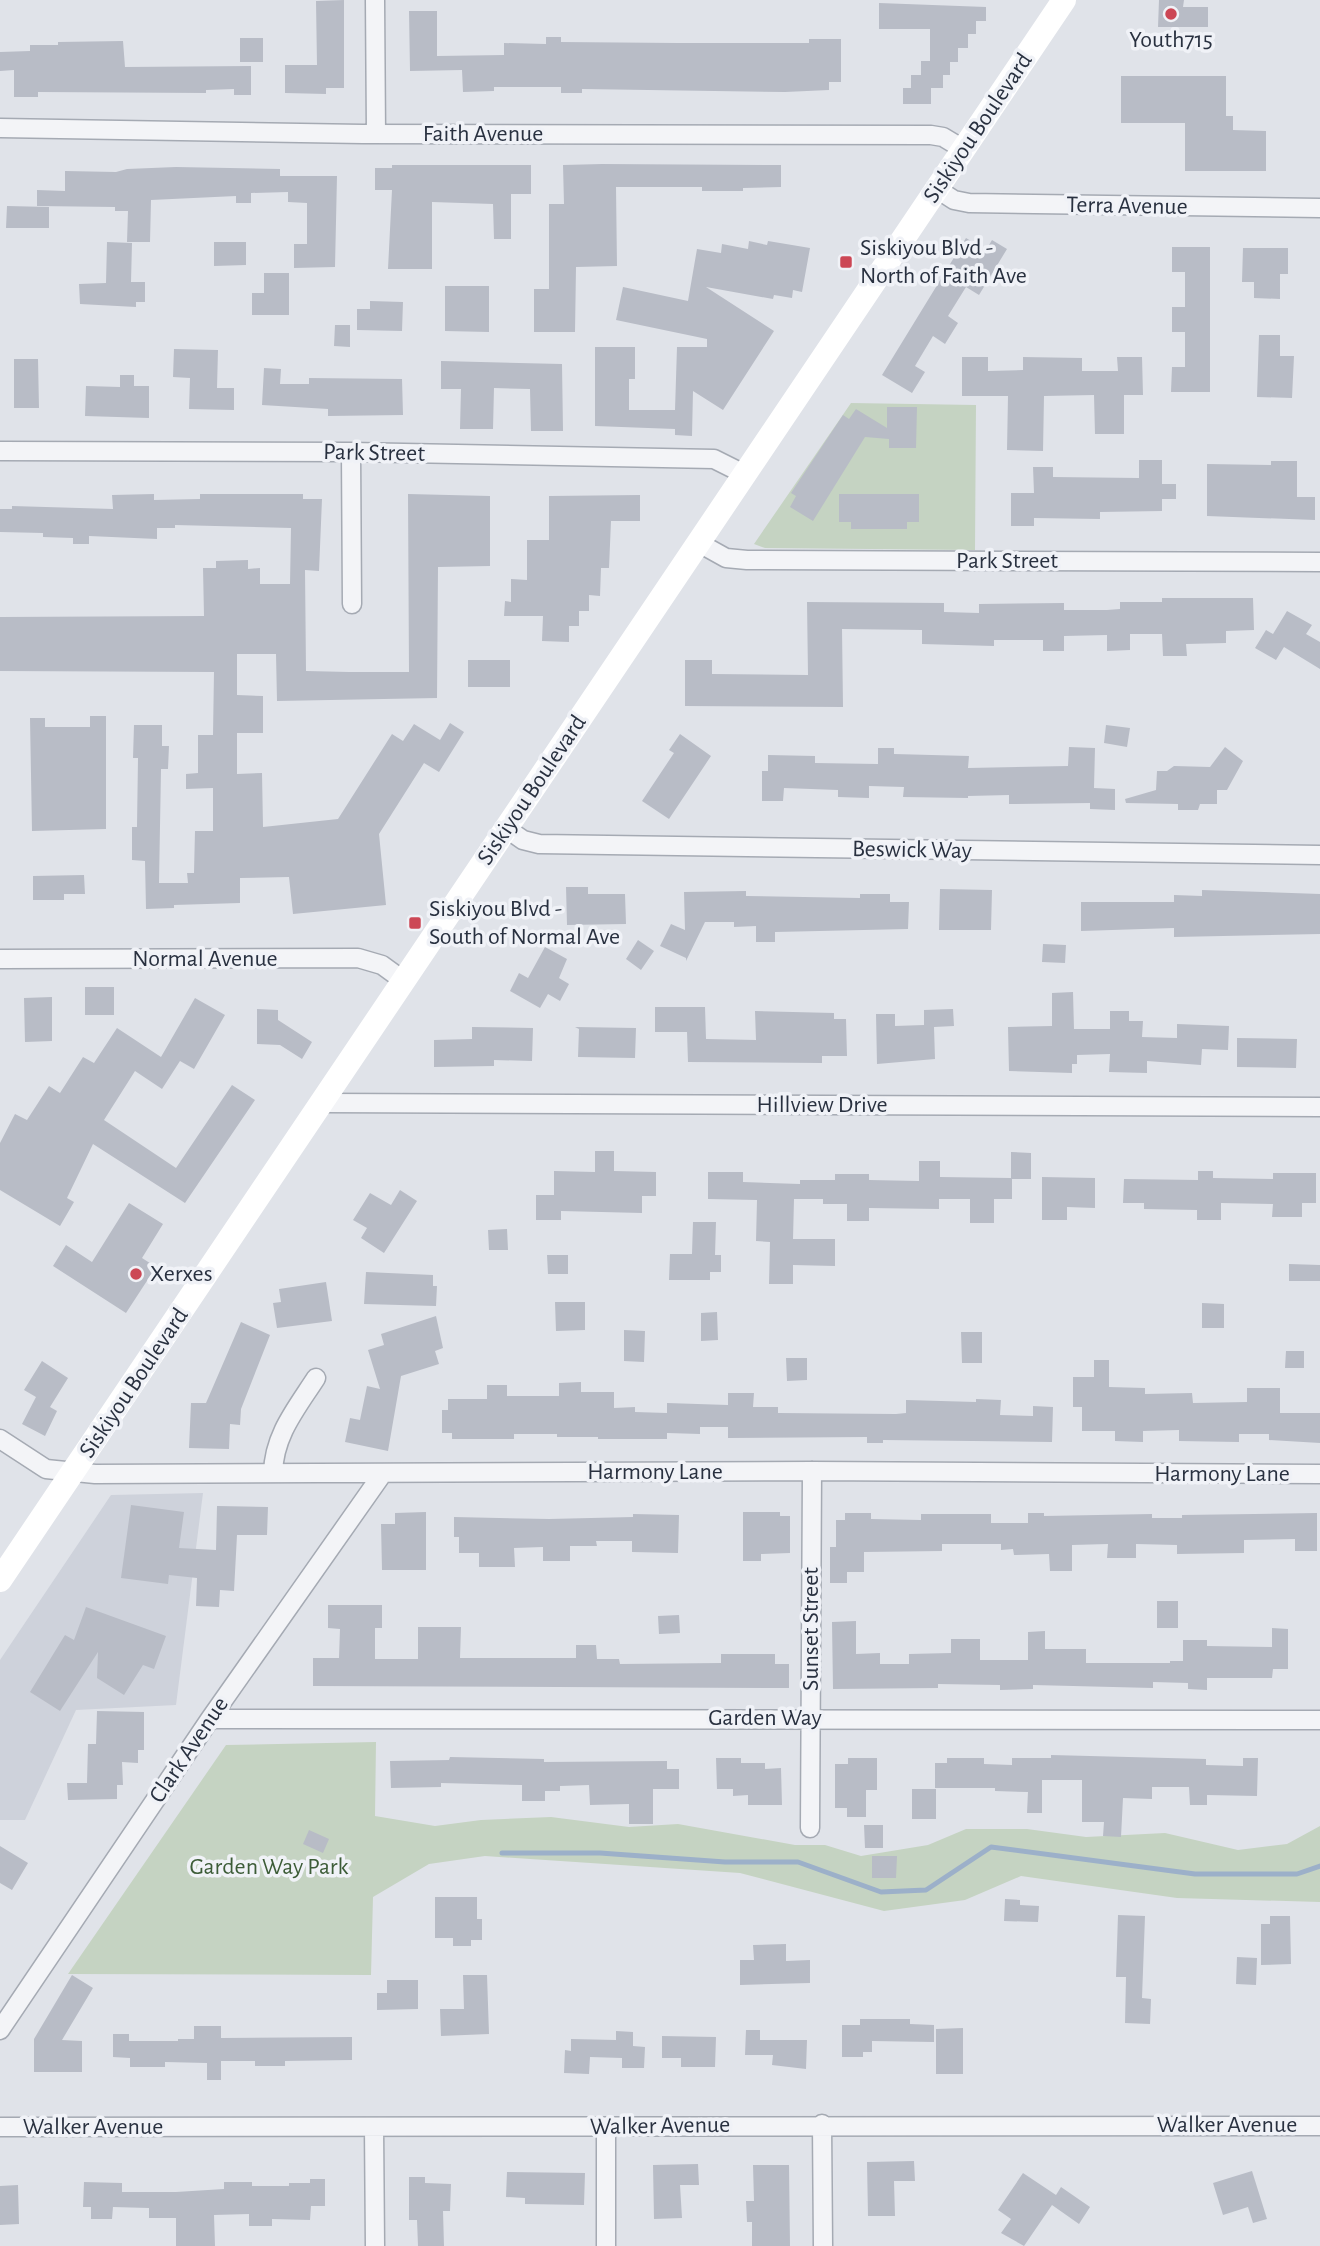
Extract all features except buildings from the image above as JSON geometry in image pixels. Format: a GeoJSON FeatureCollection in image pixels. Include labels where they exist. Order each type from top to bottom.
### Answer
{"type":"FeatureCollection","features":[{"type":"Feature","properties":{"kind":"main road","name":"Siskiyou Boulevard"},"geometry":{"type":"LineString","coordinates":[[0,1580],[324,1103],[1064,0]]}},
{"type":"Feature","properties":{"kind":"street"},"geometry":{"type":"LineString","coordinates":[[375,0],[376,134]]}},
{"type":"Feature","properties":{"kind":"street","name":"Faith Avenue"},"geometry":{"type":"LineString","coordinates":[[0,128],[376,134],[931,135],[943,137],[963,149]]}},
{"type":"Feature","properties":{"kind":"street","name":"Terra Avenue"},"geometry":{"type":"LineString","coordinates":[[937,189],[954,200],[969,203],[1320,208]]}},
{"type":"Feature","properties":{"kind":"street","name":"Park Street"},"geometry":{"type":"LineString","coordinates":[[0,451],[351,452],[713,459],[744,474]]}},
{"type":"Feature","properties":{"kind":"street"},"geometry":{"type":"LineString","coordinates":[[351,452],[352,604]]}},
{"type":"Feature","properties":{"kind":"street","name":"Park Street"},"geometry":{"type":"LineString","coordinates":[[699,543],[726,558],[747,560],[1320,562]]}},
{"type":"Feature","properties":{"kind":"street","name":"Beswick Way"},"geometry":{"type":"LineString","coordinates":[[507,829],[523,840],[539,844],[1320,855]]}},
{"type":"Feature","properties":{"kind":"street","name":"Normal Avenue"},"geometry":{"type":"LineString","coordinates":[[0,959],[358,958],[382,965],[404,981]]}},
{"type":"Feature","properties":{"kind":"street","name":"Hillview Drive"},"geometry":{"type":"LineString","coordinates":[[324,1103],[1320,1107]]}},
{"type":"Feature","properties":{"kind":"street"},"geometry":{"type":"LineString","coordinates":[[273,1474],[274,1453],[284,1427],[316,1378]]}},
{"type":"Feature","properties":{"kind":"street","name":"Harmony Lane"},"geometry":{"type":"LineString","coordinates":[[0,1438],[46,1469],[73,1473],[812,1471],[1320,1474]]}},
{"type":"Feature","properties":{"kind":"street","name":"Sunset Street"},"geometry":{"type":"LineString","coordinates":[[810,1828],[812,1471]]}},
{"type":"Feature","properties":{"kind":"street","name":"Clark Avenue"},"geometry":{"type":"LineString","coordinates":[[0,2030],[210,1719],[383,1474]]}},
{"type":"Feature","properties":{"kind":"street","name":"Garden Way"},"geometry":{"type":"LineString","coordinates":[[210,1719],[1320,1720]]}},
{"type":"Feature","properties":{"kind":"street"},"geometry":{"type":"LineString","coordinates":[[822,2124],[823,2246]]}},
{"type":"Feature","properties":{"kind":"street","name":"Walker Avenue"},"geometry":{"type":"LineString","coordinates":[[0,2127],[606,2127],[822,2124],[1320,2126]]}},
{"type":"Feature","properties":{"kind":"street"},"geometry":{"type":"LineString","coordinates":[[374,2127],[374,2246]]}},
{"type":"Feature","properties":{"kind":"street"},"geometry":{"type":"LineString","coordinates":[[606,2127],[606,2246]]}},
{"type":"Feature","properties":{"kind":"shaded area"},"geometry":{"type":"Polygon","coordinates":[[[203,1493],[176,1705],[76,1710],[25,1820],[0,1820],[0,1660],[111,1495],[203,1493]]]}},
{"type":"Feature","properties":{"kind":"green space"},"geometry":{"type":"Polygon","coordinates":[[[851,403],[976,405],[975,550],[765,548],[754,544],[851,403]]]}},
{"type":"Feature","properties":{"kind":"green space","name":"Garden Way Park"},"geometry":{"type":"Polygon","coordinates":[[[376,1742],[375,1816],[435,1826],[481,1820],[551,1817],[629,1827],[678,1824],[795,1845],[825,1845],[861,1856],[928,1845],[966,1829],[1027,1829],[1086,1837],[1165,1833],[1238,1850],[1287,1844],[1320,1826],[1320,1902],[1177,1898],[1021,1876],[965,1900],[884,1911],[740,1873],[485,1856],[429,1864],[373,1897],[371,1975],[68,1974],[226,1745],[376,1742]]]}},
{"type":"Feature","properties":{"kind":"waterway"},"geometry":{"type":"LineString","coordinates":[[502,1853],[600,1853],[725,1862],[798,1862],[881,1892],[926,1890],[991,1847],[1195,1874],[1297,1874],[1320,1866]]}},
{"type":"Feature","properties":{"kind":"place","name":"Youth715"},"geometry":{"type":"Point","coordinates":[1171,14]}},
{"type":"Feature","properties":{"kind":"place","name":"Siskiyou Blvd - North of Faith Ave"},"geometry":{"type":"Point","coordinates":[846,262]}},
{"type":"Feature","properties":{"kind":"place","name":"Siskiyou Blvd - South of Normal Ave"},"geometry":{"type":"Point","coordinates":[415,923]}},
{"type":"Feature","properties":{"kind":"place","name":"Xerxes"},"geometry":{"type":"Point","coordinates":[136,1274]}}]}
